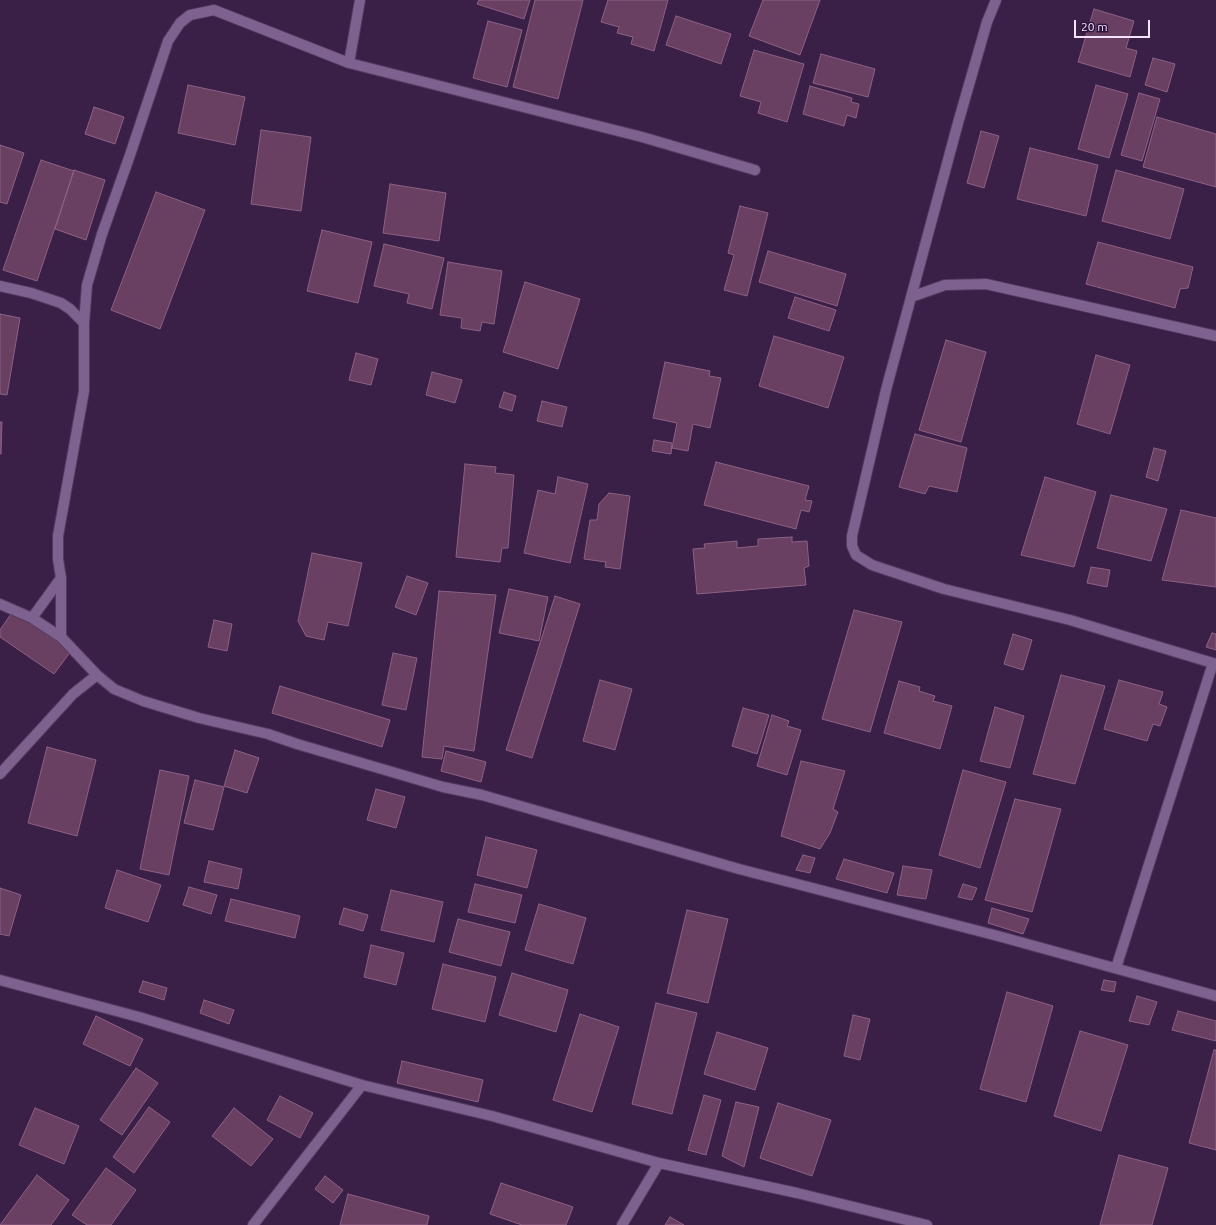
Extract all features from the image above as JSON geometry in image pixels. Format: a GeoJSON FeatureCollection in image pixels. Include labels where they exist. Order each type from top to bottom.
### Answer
{"type":"FeatureCollection","features":[{"type":"Feature","properties":{"kind":"street"},"geometry":{"type":"LineString","coordinates":[[349,63],[360,0]]}},
{"type":"Feature","properties":{"kind":"street"},"geometry":{"type":"LineString","coordinates":[[996,0],[987,22],[962,108],[886,390],[852,536],[852,546],[856,555],[872,565],[944,589],[1070,620],[1215,663],[1116,968]]}},
{"type":"Feature","properties":{"kind":"street"},"geometry":{"type":"LineString","coordinates":[[61,637],[61,578],[58,559],[58,536],[84,391],[84,323],[88,285],[102,234],[168,41],[180,23],[190,15],[214,10],[349,63],[642,137],[755,170]]}},
{"type":"Feature","properties":{"kind":"street"},"geometry":{"type":"LineString","coordinates":[[911,297],[945,285],[986,284],[1216,336]]}},
{"type":"Feature","properties":{"kind":"street"},"geometry":{"type":"LineString","coordinates":[[0,286],[32,293],[61,303],[70,309],[84,323]]}},
{"type":"Feature","properties":{"kind":"street"},"geometry":{"type":"LineString","coordinates":[[32,618],[61,578]]}},
{"type":"Feature","properties":{"kind":"street"},"geometry":{"type":"LineString","coordinates":[[0,604],[32,618],[61,637],[97,675],[114,689],[136,698],[199,718],[268,734],[443,787],[482,795],[739,869],[1116,968],[1216,996]]}},
{"type":"Feature","properties":{"kind":"street"},"geometry":{"type":"LineString","coordinates":[[0,774],[74,694],[97,675]]}},
{"type":"Feature","properties":{"kind":"street"},"geometry":{"type":"LineString","coordinates":[[0,980],[139,1017],[362,1085],[492,1116],[660,1163],[797,1193],[927,1225]]}},
{"type":"Feature","properties":{"kind":"street"},"geometry":{"type":"LineString","coordinates":[[254,1225],[362,1085]]}},
{"type":"Feature","properties":{"kind":"street"},"geometry":{"type":"LineString","coordinates":[[622,1225],[660,1163]]}},
{"type":"Feature","properties":{"kind":"building"},"geometry":{"type":"Polygon","coordinates":[[[479,0],[530,0],[524,19],[477,4],[479,0]]]}},
{"type":"Feature","properties":{"kind":"building"},"geometry":{"type":"Polygon","coordinates":[[[535,0],[583,0],[558,99],[513,87],[535,0]]]}},
{"type":"Feature","properties":{"kind":"building"},"geometry":{"type":"Polygon","coordinates":[[[608,0],[668,0],[654,51],[631,44],[633,37],[617,33],[619,27],[601,22],[608,0]]]}},
{"type":"Feature","properties":{"kind":"building"},"geometry":{"type":"Polygon","coordinates":[[[763,0],[820,0],[800,55],[749,36],[763,0]]]}},
{"type":"Feature","properties":{"kind":"building"},"geometry":{"type":"Polygon","coordinates":[[[1094,9],[1134,21],[1126,48],[1137,51],[1130,77],[1078,62],[1094,9]]]}},
{"type":"Feature","properties":{"kind":"building"},"geometry":{"type":"Polygon","coordinates":[[[676,16],[731,34],[721,64],[666,45],[676,16]]]}},
{"type":"Feature","properties":{"kind":"building"},"geometry":{"type":"Polygon","coordinates":[[[488,21],[522,30],[507,87],[473,78],[488,21]]]}},
{"type":"Feature","properties":{"kind":"building"},"geometry":{"type":"Polygon","coordinates":[[[754,50],[804,64],[787,122],[758,113],[761,102],[740,96],[754,50]]]}},
{"type":"Feature","properties":{"kind":"building"},"geometry":{"type":"Polygon","coordinates":[[[821,54],[875,69],[868,97],[813,83],[821,54]]]}},
{"type":"Feature","properties":{"kind":"building"},"geometry":{"type":"Polygon","coordinates":[[[1153,58],[1175,64],[1167,92],[1145,85],[1153,58]]]}},
{"type":"Feature","properties":{"kind":"building"},"geometry":{"type":"Polygon","coordinates":[[[188,85],[245,97],[235,145],[178,133],[188,85]]]}},
{"type":"Feature","properties":{"kind":"building"},"geometry":{"type":"Polygon","coordinates":[[[1096,85],[1128,94],[1109,158],[1078,149],[1096,85]]]}},
{"type":"Feature","properties":{"kind":"building"},"geometry":{"type":"Polygon","coordinates":[[[810,86],[852,98],[851,102],[859,104],[856,118],[847,115],[844,126],[803,114],[810,86]]]}},
{"type":"Feature","properties":{"kind":"building"},"geometry":{"type":"Polygon","coordinates":[[[1139,93],[1160,99],[1142,161],[1121,155],[1139,93]]]}},
{"type":"Feature","properties":{"kind":"building"},"geometry":{"type":"Polygon","coordinates":[[[94,107],[124,117],[115,144],[85,134],[94,107]]]}},
{"type":"Feature","properties":{"kind":"building"},"geometry":{"type":"Polygon","coordinates":[[[1157,117],[1216,134],[1216,187],[1143,167],[1157,117]]]}},
{"type":"Feature","properties":{"kind":"building"},"geometry":{"type":"Polygon","coordinates":[[[261,130],[311,137],[301,211],[251,204],[261,130]]]}},
{"type":"Feature","properties":{"kind":"building"},"geometry":{"type":"Polygon","coordinates":[[[981,131],[999,136],[984,188],[967,183],[981,131]]]}},
{"type":"Feature","properties":{"kind":"building"},"geometry":{"type":"Polygon","coordinates":[[[0,145],[24,153],[7,204],[0,202],[0,145]]]}},
{"type":"Feature","properties":{"kind":"building"},"geometry":{"type":"Polygon","coordinates":[[[1030,148],[1098,165],[1086,216],[1017,199],[1030,148]]]}},
{"type":"Feature","properties":{"kind":"building"},"geometry":{"type":"Polygon","coordinates":[[[41,160],[74,171],[37,281],[3,270],[41,160]]]}},
{"type":"Feature","properties":{"kind":"building"},"geometry":{"type":"Polygon","coordinates":[[[74,170],[105,180],[86,240],[55,229],[74,170]]]}},
{"type":"Feature","properties":{"kind":"building"},"geometry":{"type":"Polygon","coordinates":[[[1116,170],[1184,189],[1170,239],[1102,221],[1116,170]]]}},
{"type":"Feature","properties":{"kind":"building"},"geometry":{"type":"Polygon","coordinates":[[[390,184],[446,193],[439,241],[383,233],[390,184]]]}},
{"type":"Feature","properties":{"kind":"building"},"geometry":{"type":"Polygon","coordinates":[[[156,192],[205,210],[160,329],[111,310],[156,192]]]}},
{"type":"Feature","properties":{"kind":"building"},"geometry":{"type":"Polygon","coordinates":[[[740,206],[768,213],[747,296],[724,290],[734,255],[728,253],[740,206]]]}},
{"type":"Feature","properties":{"kind":"building"},"geometry":{"type":"Polygon","coordinates":[[[322,230],[372,242],[358,303],[307,291],[322,230]]]}},
{"type":"Feature","properties":{"kind":"building"},"geometry":{"type":"Polygon","coordinates":[[[1098,242],[1193,267],[1188,288],[1180,289],[1175,308],[1086,284],[1098,242]]]}},
{"type":"Feature","properties":{"kind":"building"},"geometry":{"type":"Polygon","coordinates":[[[384,244],[444,258],[432,309],[407,303],[409,294],[374,286],[384,244]]]}},
{"type":"Feature","properties":{"kind":"building"},"geometry":{"type":"Polygon","coordinates":[[[768,251],[846,274],[837,306],[759,282],[768,251]]]}},
{"type":"Feature","properties":{"kind":"building"},"geometry":{"type":"Polygon","coordinates":[[[448,262],[502,271],[494,324],[482,322],[480,331],[461,328],[462,318],[440,315],[448,262]]]}},
{"type":"Feature","properties":{"kind":"building"},"geometry":{"type":"Polygon","coordinates":[[[525,282],[580,299],[558,369],[503,352],[525,282]]]}},
{"type":"Feature","properties":{"kind":"building"},"geometry":{"type":"Polygon","coordinates":[[[795,297],[836,310],[829,331],[788,318],[795,297]]]}},
{"type":"Feature","properties":{"kind":"building"},"geometry":{"type":"Polygon","coordinates":[[[0,314],[20,318],[7,395],[0,394],[0,314]]]}},
{"type":"Feature","properties":{"kind":"building"},"geometry":{"type":"Polygon","coordinates":[[[774,336],[844,357],[828,408],[759,386],[774,336]]]}},
{"type":"Feature","properties":{"kind":"building"},"geometry":{"type":"Polygon","coordinates":[[[946,340],[986,352],[961,442],[919,430],[946,340]]]}},
{"type":"Feature","properties":{"kind":"building"},"geometry":{"type":"Polygon","coordinates":[[[356,353],[378,359],[371,385],[349,380],[356,353]]]}},
{"type":"Feature","properties":{"kind":"building"},"geometry":{"type":"Polygon","coordinates":[[[1096,355],[1130,365],[1110,434],[1077,424],[1096,355]]]}},
{"type":"Feature","properties":{"kind":"building"},"geometry":{"type":"Polygon","coordinates":[[[665,362],[710,371],[709,376],[721,378],[710,428],[693,424],[688,451],[672,448],[677,423],[653,418],[665,362]]]}},
{"type":"Feature","properties":{"kind":"building"},"geometry":{"type":"Polygon","coordinates":[[[432,372],[462,380],[455,403],[426,395],[432,372]]]}},
{"type":"Feature","properties":{"kind":"building"},"geometry":{"type":"Polygon","coordinates":[[[504,392],[516,396],[512,411],[499,407],[504,392]]]}},
{"type":"Feature","properties":{"kind":"building"},"geometry":{"type":"Polygon","coordinates":[[[542,401],[567,407],[562,427],[537,421],[542,401]]]}},
{"type":"Feature","properties":{"kind":"building"},"geometry":{"type":"Polygon","coordinates":[[[0,422],[2,422],[1,454],[0,454],[0,422]]]}},
{"type":"Feature","properties":{"kind":"building"},"geometry":{"type":"Polygon","coordinates":[[[915,434],[967,448],[957,492],[929,486],[925,494],[899,487],[915,434]]]}},
{"type":"Feature","properties":{"kind":"building"},"geometry":{"type":"Polygon","coordinates":[[[654,440],[672,443],[671,454],[652,451],[654,440]]]}},
{"type":"Feature","properties":{"kind":"building"},"geometry":{"type":"Polygon","coordinates":[[[1154,448],[1166,451],[1158,481],[1146,477],[1154,448]]]}},
{"type":"Feature","properties":{"kind":"building"},"geometry":{"type":"Polygon","coordinates":[[[716,462],[809,486],[805,500],[812,501],[809,512],[801,510],[796,529],[704,505],[716,462]]]}},
{"type":"Feature","properties":{"kind":"building"},"geometry":{"type":"Polygon","coordinates":[[[465,464],[496,467],[495,473],[514,475],[508,548],[502,548],[500,562],[456,557],[465,464]]]}},
{"type":"Feature","properties":{"kind":"building"},"geometry":{"type":"Polygon","coordinates":[[[558,477],[588,484],[570,563],[524,553],[538,490],[555,494],[558,477]]]}},
{"type":"Feature","properties":{"kind":"building"},"geometry":{"type":"Polygon","coordinates":[[[1045,477],[1096,492],[1074,567],[1021,555],[1045,477]]]}},
{"type":"Feature","properties":{"kind":"building"},"geometry":{"type":"Polygon","coordinates":[[[609,493],[630,496],[620,569],[605,567],[606,562],[584,559],[590,520],[597,520],[599,504],[609,493]]]}},
{"type":"Feature","properties":{"kind":"building"},"geometry":{"type":"Polygon","coordinates":[[[1111,495],[1167,509],[1151,561],[1097,548],[1111,495]]]}},
{"type":"Feature","properties":{"kind":"building"},"geometry":{"type":"Polygon","coordinates":[[[1181,510],[1216,518],[1216,587],[1162,580],[1181,510]]]}},
{"type":"Feature","properties":{"kind":"building"},"geometry":{"type":"Polygon","coordinates":[[[792,537],[792,542],[807,541],[809,566],[804,568],[806,585],[697,594],[693,549],[705,548],[704,544],[737,541],[737,548],[758,546],[758,539],[792,537]]]}},
{"type":"Feature","properties":{"kind":"building"},"geometry":{"type":"Polygon","coordinates":[[[312,553],[362,563],[348,626],[328,622],[324,640],[306,636],[298,621],[312,553]]]}},
{"type":"Feature","properties":{"kind":"building"},"geometry":{"type":"Polygon","coordinates":[[[1091,567],[1110,570],[1107,587],[1087,583],[1091,567]]]}},
{"type":"Feature","properties":{"kind":"building"},"geometry":{"type":"Polygon","coordinates":[[[407,576],[428,583],[416,615],[395,607],[407,576]]]}},
{"type":"Feature","properties":{"kind":"building"},"geometry":{"type":"Polygon","coordinates":[[[509,589],[548,597],[539,641],[499,633],[509,589]]]}},
{"type":"Feature","properties":{"kind":"building"},"geometry":{"type":"Polygon","coordinates":[[[439,591],[496,595],[474,751],[444,746],[442,759],[422,757],[439,591]]]}},
{"type":"Feature","properties":{"kind":"building"},"geometry":{"type":"Polygon","coordinates":[[[555,596],[580,604],[532,758],[506,750],[555,596]]]}},
{"type":"Feature","properties":{"kind":"building"},"geometry":{"type":"Polygon","coordinates":[[[854,610],[902,622],[870,732],[822,719],[854,610]]]}},
{"type":"Feature","properties":{"kind":"building"},"geometry":{"type":"Polygon","coordinates":[[[13,611],[71,651],[54,674],[0,637],[0,630],[13,611]]]}},
{"type":"Feature","properties":{"kind":"building"},"geometry":{"type":"Polygon","coordinates":[[[214,620],[232,624],[227,651],[208,647],[214,620]]]}},
{"type":"Feature","properties":{"kind":"building"},"geometry":{"type":"Polygon","coordinates":[[[1212,633],[1216,634],[1216,650],[1206,647],[1212,633]]]}},
{"type":"Feature","properties":{"kind":"building"},"geometry":{"type":"Polygon","coordinates":[[[1013,634],[1032,640],[1023,670],[1004,664],[1013,634]]]}},
{"type":"Feature","properties":{"kind":"building"},"geometry":{"type":"Polygon","coordinates":[[[393,653],[417,658],[406,710],[382,705],[393,653]]]}},
{"type":"Feature","properties":{"kind":"building"},"geometry":{"type":"Polygon","coordinates":[[[1061,675],[1105,686],[1075,784],[1033,774],[1061,675]]]}},
{"type":"Feature","properties":{"kind":"building"},"geometry":{"type":"Polygon","coordinates":[[[600,680],[632,689],[615,750],[583,741],[600,680]]]}},
{"type":"Feature","properties":{"kind":"building"},"geometry":{"type":"Polygon","coordinates":[[[1119,680],[1163,692],[1159,704],[1167,707],[1160,726],[1153,724],[1147,741],[1104,729],[1119,680]]]}},
{"type":"Feature","properties":{"kind":"building"},"geometry":{"type":"Polygon","coordinates":[[[899,681],[920,687],[919,691],[935,696],[933,701],[952,706],[940,749],[884,733],[899,681]]]}},
{"type":"Feature","properties":{"kind":"building"},"geometry":{"type":"Polygon","coordinates":[[[280,686],[390,720],[382,747],[272,713],[280,686]]]}},
{"type":"Feature","properties":{"kind":"building"},"geometry":{"type":"Polygon","coordinates":[[[995,707],[1024,716],[1010,768],[980,761],[995,707]]]}},
{"type":"Feature","properties":{"kind":"building"},"geometry":{"type":"Polygon","coordinates":[[[743,708],[769,715],[757,754],[732,746],[743,708]]]}},
{"type":"Feature","properties":{"kind":"building"},"geometry":{"type":"Polygon","coordinates":[[[772,715],[789,721],[787,726],[801,730],[787,775],[757,766],[772,715]]]}},
{"type":"Feature","properties":{"kind":"building"},"geometry":{"type":"Polygon","coordinates":[[[47,747],[96,760],[77,836],[28,823],[47,747]]]}},
{"type":"Feature","properties":{"kind":"building"},"geometry":{"type":"Polygon","coordinates":[[[235,750],[259,758],[247,793],[224,786],[235,750]]]}},
{"type":"Feature","properties":{"kind":"building"},"geometry":{"type":"Polygon","coordinates":[[[446,751],[486,762],[481,782],[441,771],[446,751]]]}},
{"type":"Feature","properties":{"kind":"building"},"geometry":{"type":"Polygon","coordinates":[[[801,761],[845,771],[833,809],[838,812],[830,833],[820,849],[781,836],[801,761]]]}},
{"type":"Feature","properties":{"kind":"building"},"geometry":{"type":"Polygon","coordinates":[[[160,770],[189,776],[169,875],[140,869],[160,770]]]}},
{"type":"Feature","properties":{"kind":"building"},"geometry":{"type":"Polygon","coordinates":[[[963,770],[1006,782],[980,868],[939,855],[963,770]]]}},
{"type":"Feature","properties":{"kind":"building"},"geometry":{"type":"Polygon","coordinates":[[[195,780],[224,787],[213,830],[184,823],[195,780]]]}},
{"type":"Feature","properties":{"kind":"building"},"geometry":{"type":"Polygon","coordinates":[[[376,789],[405,797],[396,828],[367,820],[376,789]]]}},
{"type":"Feature","properties":{"kind":"building"},"geometry":{"type":"Polygon","coordinates":[[[1015,799],[1061,809],[1032,912],[985,900],[1015,799]]]}},
{"type":"Feature","properties":{"kind":"building"},"geometry":{"type":"Polygon","coordinates":[[[486,837],[537,850],[527,888],[477,875],[486,837]]]}},
{"type":"Feature","properties":{"kind":"building"},"geometry":{"type":"Polygon","coordinates":[[[803,855],[815,858],[810,873],[796,870],[803,855]]]}},
{"type":"Feature","properties":{"kind":"building"},"geometry":{"type":"Polygon","coordinates":[[[844,859],[894,873],[887,893],[836,879],[844,859]]]}},
{"type":"Feature","properties":{"kind":"building"},"geometry":{"type":"Polygon","coordinates":[[[209,861],[242,869],[238,889],[204,882],[209,861]]]}},
{"type":"Feature","properties":{"kind":"building"},"geometry":{"type":"Polygon","coordinates":[[[903,866],[932,870],[926,899],[897,895],[903,866]]]}},
{"type":"Feature","properties":{"kind":"building"},"geometry":{"type":"Polygon","coordinates":[[[117,870],[161,885],[148,922],[105,908],[117,870]]]}},
{"type":"Feature","properties":{"kind":"building"},"geometry":{"type":"Polygon","coordinates":[[[475,884],[522,895],[515,923],[468,912],[475,884]]]}},
{"type":"Feature","properties":{"kind":"building"},"geometry":{"type":"Polygon","coordinates":[[[963,884],[977,888],[972,900],[958,897],[963,884]]]}},
{"type":"Feature","properties":{"kind":"building"},"geometry":{"type":"Polygon","coordinates":[[[189,887],[217,895],[211,914],[183,905],[189,887]]]}},
{"type":"Feature","properties":{"kind":"building"},"geometry":{"type":"Polygon","coordinates":[[[0,888],[21,895],[9,936],[0,934],[0,888]]]}},
{"type":"Feature","properties":{"kind":"building"},"geometry":{"type":"Polygon","coordinates":[[[391,890],[443,902],[434,942],[381,930],[391,890]]]}},
{"type":"Feature","properties":{"kind":"building"},"geometry":{"type":"Polygon","coordinates":[[[231,899],[300,916],[295,938],[225,921],[231,899]]]}},
{"type":"Feature","properties":{"kind":"building"},"geometry":{"type":"Polygon","coordinates":[[[539,904],[586,918],[573,964],[525,950],[539,904]]]}},
{"type":"Feature","properties":{"kind":"building"},"geometry":{"type":"Polygon","coordinates":[[[344,908],[368,915],[363,931],[339,924],[344,908]]]}},
{"type":"Feature","properties":{"kind":"building"},"geometry":{"type":"Polygon","coordinates":[[[992,908],[1029,919],[1023,934],[988,923],[992,908]]]}},
{"type":"Feature","properties":{"kind":"building"},"geometry":{"type":"Polygon","coordinates":[[[687,910],[728,919],[708,1003],[667,993],[687,910]]]}},
{"type":"Feature","properties":{"kind":"building"},"geometry":{"type":"Polygon","coordinates":[[[458,919],[510,932],[501,966],[449,952],[458,919]]]}},
{"type":"Feature","properties":{"kind":"building"},"geometry":{"type":"Polygon","coordinates":[[[371,945],[404,953],[396,985],[364,977],[371,945]]]}},
{"type":"Feature","properties":{"kind":"building"},"geometry":{"type":"Polygon","coordinates":[[[443,964],[496,977],[485,1022],[432,1009],[443,964]]]}},
{"type":"Feature","properties":{"kind":"building"},"geometry":{"type":"Polygon","coordinates":[[[512,973],[568,990],[556,1032],[499,1015],[512,973]]]}},
{"type":"Feature","properties":{"kind":"building"},"geometry":{"type":"Polygon","coordinates":[[[1104,980],[1116,982],[1114,992],[1101,990],[1104,980]]]}},
{"type":"Feature","properties":{"kind":"building"},"geometry":{"type":"Polygon","coordinates":[[[143,981],[167,988],[164,1000],[139,992],[143,981]]]}},
{"type":"Feature","properties":{"kind":"building"},"geometry":{"type":"Polygon","coordinates":[[[1007,992],[1053,1006],[1026,1102],[980,1089],[1007,992]]]}},
{"type":"Feature","properties":{"kind":"building"},"geometry":{"type":"Polygon","coordinates":[[[1137,996],[1157,1002],[1149,1025],[1129,1021],[1137,996]]]}},
{"type":"Feature","properties":{"kind":"building"},"geometry":{"type":"Polygon","coordinates":[[[204,1000],[234,1010],[229,1024],[200,1013],[204,1000]]]}},
{"type":"Feature","properties":{"kind":"building"},"geometry":{"type":"Polygon","coordinates":[[[656,1003],[697,1013],[672,1114],[632,1104],[656,1003]]]}},
{"type":"Feature","properties":{"kind":"building"},"geometry":{"type":"Polygon","coordinates":[[[1178,1011],[1216,1021],[1216,1041],[1172,1030],[1178,1011]]]}},
{"type":"Feature","properties":{"kind":"building"},"geometry":{"type":"Polygon","coordinates":[[[580,1014],[619,1027],[592,1112],[553,1100],[580,1014]]]}},
{"type":"Feature","properties":{"kind":"building"},"geometry":{"type":"Polygon","coordinates":[[[853,1015],[870,1019],[860,1060],[844,1056],[853,1015]]]}},
{"type":"Feature","properties":{"kind":"building"},"geometry":{"type":"Polygon","coordinates":[[[96,1016],[143,1039],[130,1066],[83,1044],[96,1016]]]}},
{"type":"Feature","properties":{"kind":"building"},"geometry":{"type":"Polygon","coordinates":[[[1080,1031],[1128,1045],[1101,1131],[1054,1116],[1080,1031]]]}},
{"type":"Feature","properties":{"kind":"building"},"geometry":{"type":"Polygon","coordinates":[[[717,1032],[768,1048],[755,1090],[704,1074],[717,1032]]]}},
{"type":"Feature","properties":{"kind":"building"},"geometry":{"type":"Polygon","coordinates":[[[1214,1050],[1216,1050],[1216,1150],[1189,1143],[1214,1050]]]}},
{"type":"Feature","properties":{"kind":"building"},"geometry":{"type":"Polygon","coordinates":[[[402,1061],[483,1080],[478,1102],[397,1083],[402,1061]]]}},
{"type":"Feature","properties":{"kind":"building"},"geometry":{"type":"Polygon","coordinates":[[[136,1068],[158,1083],[122,1135],[100,1120],[136,1068]]]}},
{"type":"Feature","properties":{"kind":"building"},"geometry":{"type":"Polygon","coordinates":[[[704,1095],[721,1100],[706,1155],[688,1150],[704,1095]]]}},
{"type":"Feature","properties":{"kind":"building"},"geometry":{"type":"Polygon","coordinates":[[[280,1096],[313,1113],[300,1138],[267,1120],[280,1096]]]}},
{"type":"Feature","properties":{"kind":"building"},"geometry":{"type":"Polygon","coordinates":[[[736,1102],[759,1107],[744,1167],[722,1156],[736,1102]]]}},
{"type":"Feature","properties":{"kind":"building"},"geometry":{"type":"Polygon","coordinates":[[[778,1103],[831,1120],[812,1176],[760,1158],[778,1103]]]}},
{"type":"Feature","properties":{"kind":"building"},"geometry":{"type":"Polygon","coordinates":[[[149,1107],[170,1122],[134,1173],[113,1157],[149,1107]]]}},
{"type":"Feature","properties":{"kind":"building"},"geometry":{"type":"Polygon","coordinates":[[[35,1108],[79,1126],[64,1164],[19,1145],[35,1108]]]}},
{"type":"Feature","properties":{"kind":"building"},"geometry":{"type":"Polygon","coordinates":[[[234,1108],[273,1139],[251,1166],[212,1136],[234,1108]]]}},
{"type":"Feature","properties":{"kind":"building"},"geometry":{"type":"Polygon","coordinates":[[[1119,1155],[1168,1168],[1152,1225],[1100,1225],[1119,1155]]]}},
{"type":"Feature","properties":{"kind":"building"},"geometry":{"type":"Polygon","coordinates":[[[106,1168],[136,1190],[111,1225],[87,1225],[72,1215],[106,1168]]]}},
{"type":"Feature","properties":{"kind":"building"},"geometry":{"type":"Polygon","coordinates":[[[37,1175],[69,1200],[51,1225],[0,1225],[37,1175]]]}},
{"type":"Feature","properties":{"kind":"building"},"geometry":{"type":"Polygon","coordinates":[[[325,1176],[343,1190],[333,1203],[315,1189],[325,1176]]]}},
{"type":"Feature","properties":{"kind":"building"},"geometry":{"type":"Polygon","coordinates":[[[501,1183],[573,1207],[566,1225],[522,1225],[490,1214],[501,1183]]]}},
{"type":"Feature","properties":{"kind":"building"},"geometry":{"type":"Polygon","coordinates":[[[348,1194],[429,1216],[427,1225],[340,1225],[348,1194]]]}},
{"type":"Feature","properties":{"kind":"building"},"geometry":{"type":"Polygon","coordinates":[[[670,1217],[684,1225],[665,1225],[670,1217]]]}}]}
